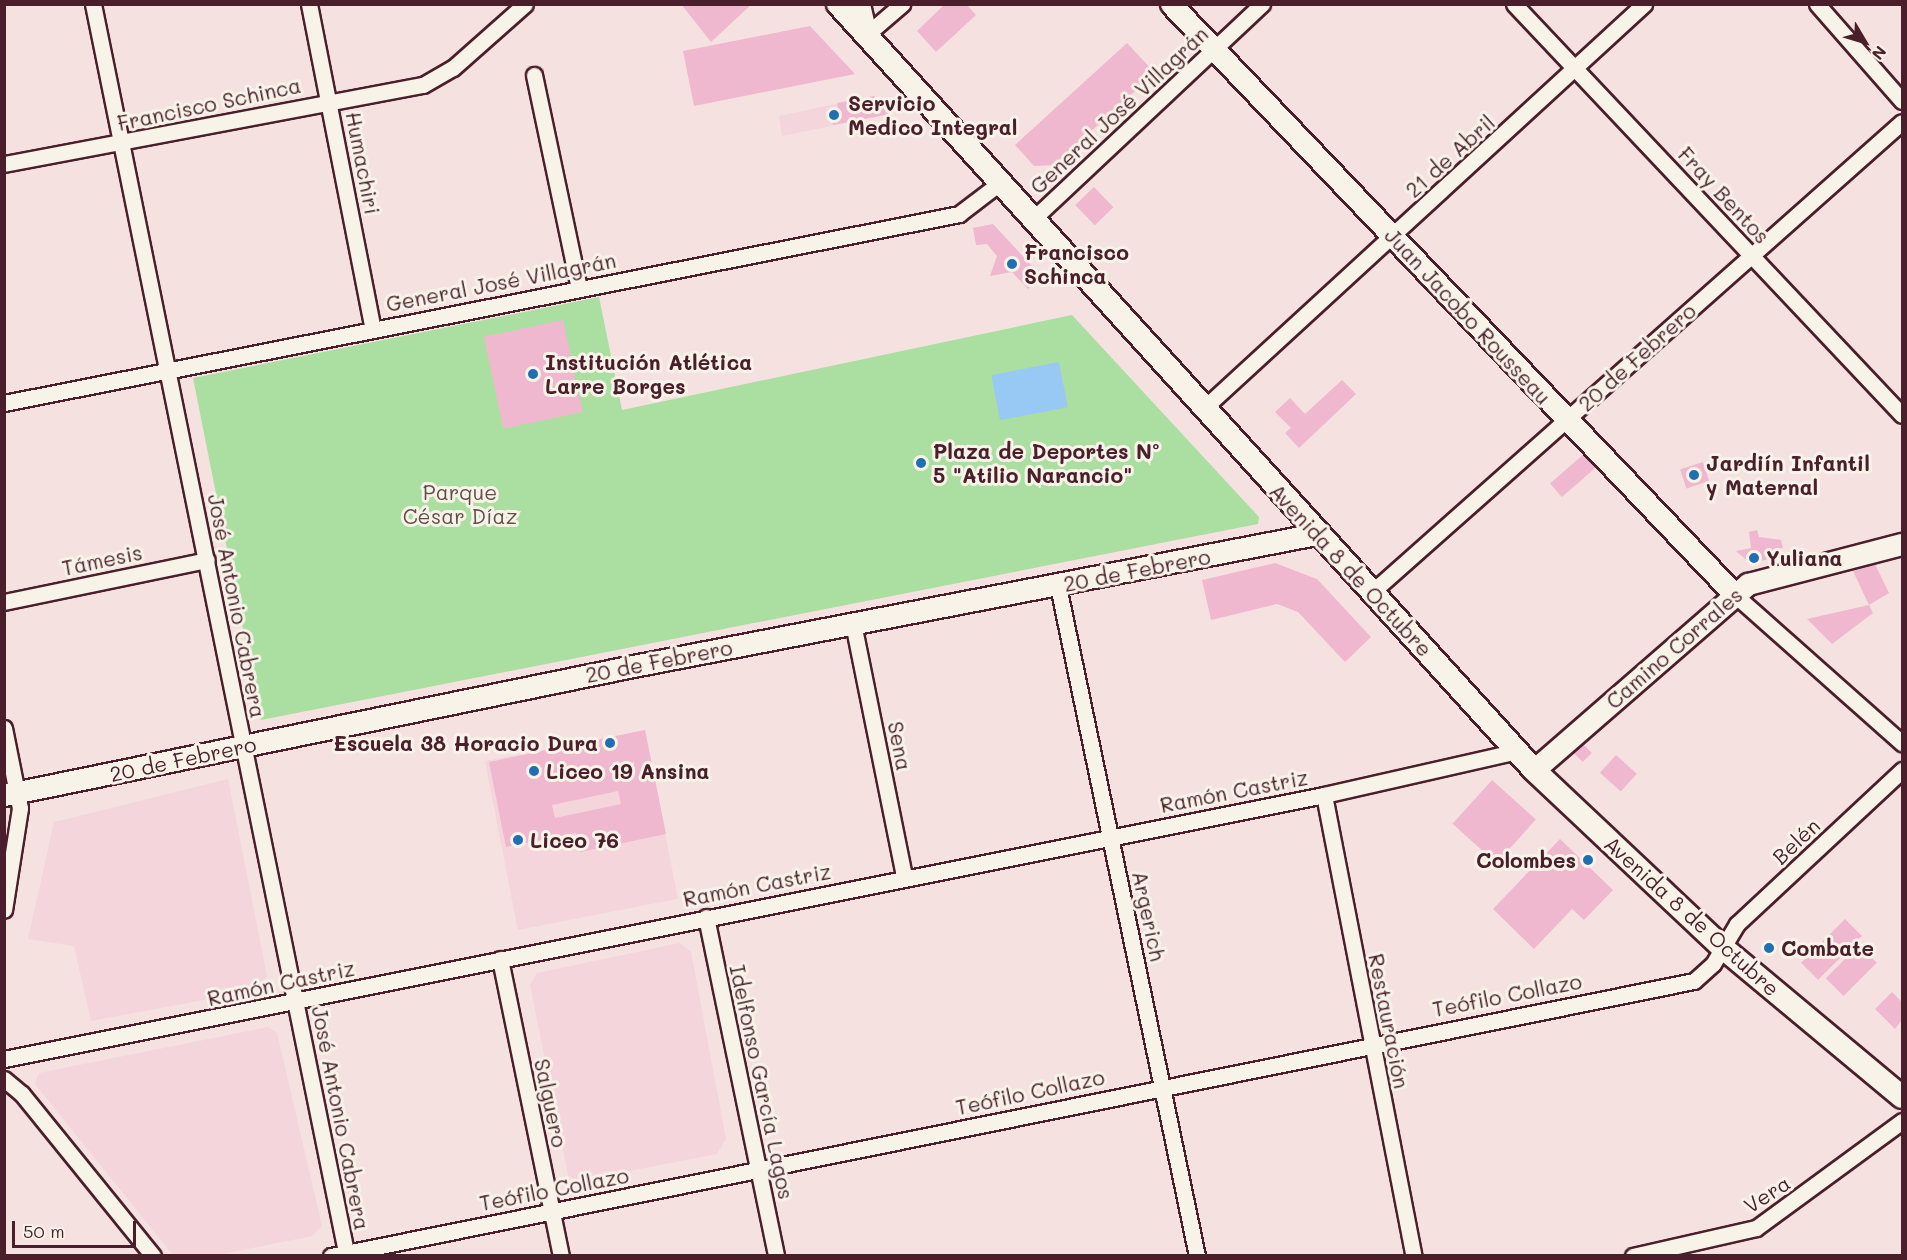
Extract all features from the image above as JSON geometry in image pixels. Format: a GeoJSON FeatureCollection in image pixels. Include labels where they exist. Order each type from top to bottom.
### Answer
{"type":"FeatureCollection","features":[{"type":"Feature","properties":{"kind":"main road","name":"Avenida 8 de Octubre"},"geometry":{"type":"LineString","coordinates":[[838,4],[1030,221],[1534,770],[1722,947],[1902,1097]]}},
{"type":"Feature","properties":{"kind":"main road"},"geometry":{"type":"LineString","coordinates":[[859,4],[866,35]]}},
{"type":"Feature","properties":{"kind":"main road","name":"Juan Jacobo Rousseau"},"geometry":{"type":"LineString","coordinates":[[1171,4],[1734,594]]}},
{"type":"Feature","properties":{"kind":"main road","name":"20 de Febrero"},"geometry":{"type":"LineString","coordinates":[[11,794],[854,622],[1058,586],[1316,534]]}},
{"type":"Feature","properties":{"kind":"main road","name":"Camino Corrales"},"geometry":{"type":"LineString","coordinates":[[1534,770],[1748,584],[1902,544]]}},
{"type":"Feature","properties":{"kind":"street","name":"José Antonio Cabrera"},"geometry":{"type":"LineString","coordinates":[[93,4],[296,1001],[338,1254]]}},
{"type":"Feature","properties":{"kind":"street","name":"Humachiri"},"geometry":{"type":"LineString","coordinates":[[309,4],[373,329]]}},
{"type":"Feature","properties":{"kind":"street","name":"Francisco Schinca"},"geometry":{"type":"LineString","coordinates":[[4,164],[121,144],[329,100],[423,85],[453,68],[525,4]]}},
{"type":"Feature","properties":{"kind":"street"},"geometry":{"type":"LineString","coordinates":[[866,35],[902,4]]}},
{"type":"Feature","properties":{"kind":"street","name":"General José Villagrán"},"geometry":{"type":"LineString","coordinates":[[1030,221],[1262,4]]}},
{"type":"Feature","properties":{"kind":"street","name":"Fray Bentos"},"geometry":{"type":"LineString","coordinates":[[1514,4],[1902,415]]}},
{"type":"Feature","properties":{"kind":"street","name":"21 de Abril"},"geometry":{"type":"LineString","coordinates":[[1203,409],[1576,69],[1644,4]]}},
{"type":"Feature","properties":{"kind":"street"},"geometry":{"type":"LineString","coordinates":[[1816,4],[1902,101]]}},
{"type":"Feature","properties":{"kind":"street"},"geometry":{"type":"LineString","coordinates":[[534,75],[579,288]]}},
{"type":"Feature","properties":{"kind":"street","name":"20 de Febrero"},"geometry":{"type":"LineString","coordinates":[[1372,592],[1902,122]]}},
{"type":"Feature","properties":{"kind":"street","name":"General José Villagrán"},"geometry":{"type":"LineString","coordinates":[[4,403],[959,213],[997,184]]}},
{"type":"Feature","properties":{"kind":"street","name":"Támesis"},"geometry":{"type":"LineString","coordinates":[[4,602],[207,560]]}},
{"type":"Feature","properties":{"kind":"street","name":"Argerich"},"geometry":{"type":"LineString","coordinates":[[1058,586],[1197,1256]]}},
{"type":"Feature","properties":{"kind":"street","name":"Juan Jacobo Rousseau"},"geometry":{"type":"LineString","coordinates":[[1734,594],[1902,743]]}},
{"type":"Feature","properties":{"kind":"street","name":"Sena"},"geometry":{"type":"LineString","coordinates":[[854,622],[904,877]]}},
{"type":"Feature","properties":{"kind":"street"},"geometry":{"type":"LineString","coordinates":[[4,728],[11,794],[20,823],[4,910]]}},
{"type":"Feature","properties":{"kind":"street","name":"Ramón Castriz"},"geometry":{"type":"LineString","coordinates":[[4,1059],[904,877],[1324,795],[1517,751]]}},
{"type":"Feature","properties":{"kind":"street","name":"Belén"},"geometry":{"type":"LineString","coordinates":[[1722,947],[1737,924],[1902,770]]}},
{"type":"Feature","properties":{"kind":"street","name":"Restauración"},"geometry":{"type":"LineString","coordinates":[[1324,795],[1414,1256]]}},
{"type":"Feature","properties":{"kind":"street","name":"Idelfonso García Lagos"},"geometry":{"type":"LineString","coordinates":[[705,917],[760,1168],[776,1256]]}},
{"type":"Feature","properties":{"kind":"street","name":"Teófilo Collazo"},"geometry":{"type":"LineString","coordinates":[[338,1254],[1162,1087],[1372,1042],[1694,981],[1704,975],[1722,947]]}},
{"type":"Feature","properties":{"kind":"street","name":"Salguero"},"geometry":{"type":"LineString","coordinates":[[500,959],[561,1256]]}},
{"type":"Feature","properties":{"kind":"street"},"geometry":{"type":"LineString","coordinates":[[4,1079],[22,1094],[153,1256]]}},
{"type":"Feature","properties":{"kind":"street","name":"Vera"},"geometry":{"type":"LineString","coordinates":[[1633,1256],[1756,1228],[1902,1121]]}},
{"type":"Feature","properties":{"kind":"shaded area","name":"Servicio Medico Integral"},"geometry":{"type":"Polygon","coordinates":[[[874,96],[890,114],[782,136],[779,116],[874,96]]]}},
{"type":"Feature","properties":{"kind":"shaded area"},"geometry":{"type":"Polygon","coordinates":[[[645,730],[678,899],[518,930],[485,761],[645,730]]]}},
{"type":"Feature","properties":{"kind":"shaded area"},"geometry":{"type":"Polygon","coordinates":[[[228,779],[267,976],[258,990],[91,1021],[74,946],[28,939],[54,822],[228,779]]]}},
{"type":"Feature","properties":{"kind":"shaded area"},"geometry":{"type":"Polygon","coordinates":[[[680,943],[691,952],[726,1139],[717,1154],[577,1181],[568,1175],[530,985],[537,973],[680,943]]]}},
{"type":"Feature","properties":{"kind":"shaded area"},"geometry":{"type":"Polygon","coordinates":[[[268,1027],[277,1033],[322,1226],[312,1236],[218,1255],[173,1255],[35,1084],[39,1073],[268,1027]]]}},
{"type":"Feature","properties":{"kind":"green space","name":"Parque César Díaz"},"geometry":{"type":"Polygon","coordinates":[[[599,297],[622,410],[1072,315],[1259,517],[1258,524],[261,720],[193,378],[599,297]]]}},
{"type":"Feature","properties":{"kind":"water"},"geometry":{"type":"Polygon","coordinates":[[[1059,362],[1068,407],[1000,420],[991,375],[1059,362]]]}},
{"type":"Feature","properties":{"kind":"building"},"geometry":{"type":"Polygon","coordinates":[[[681,4],[752,4],[711,42],[681,4]]]}},
{"type":"Feature","properties":{"kind":"building"},"geometry":{"type":"Polygon","coordinates":[[[945,4],[966,4],[976,15],[936,52],[917,31],[945,4]]]}},
{"type":"Feature","properties":{"kind":"building"},"geometry":{"type":"Polygon","coordinates":[[[810,26],[855,74],[694,106],[683,51],[810,26]]]}},
{"type":"Feature","properties":{"kind":"building"},"geometry":{"type":"Polygon","coordinates":[[[1127,43],[1155,73],[1054,165],[1034,166],[1015,145],[1127,43]]]}},
{"type":"Feature","properties":{"kind":"building"},"geometry":{"type":"Polygon","coordinates":[[[874,96],[890,114],[833,125],[831,114],[839,112],[837,103],[874,96]]]}},
{"type":"Feature","properties":{"kind":"building"},"geometry":{"type":"Polygon","coordinates":[[[1094,187],[1113,207],[1095,225],[1075,205],[1094,187]]]}},
{"type":"Feature","properties":{"kind":"building","name":"Francisco Schinca"},"geometry":{"type":"Polygon","coordinates":[[[993,224],[1042,277],[1028,289],[1012,272],[990,276],[997,256],[987,244],[976,245],[973,228],[993,224]]]}},
{"type":"Feature","properties":{"kind":"building","name":"Institución Atlética Larre Borges"},"geometry":{"type":"Polygon","coordinates":[[[563,320],[583,412],[503,429],[484,337],[563,320]]]}},
{"type":"Feature","properties":{"kind":"building"},"geometry":{"type":"Polygon","coordinates":[[[1342,380],[1356,394],[1299,448],[1285,433],[1291,428],[1275,412],[1290,398],[1305,414],[1342,380]]]}},
{"type":"Feature","properties":{"kind":"building"},"geometry":{"type":"Polygon","coordinates":[[[1584,454],[1596,468],[1562,497],[1550,484],[1584,454]]]}},
{"type":"Feature","properties":{"kind":"building","name":"Jardiín Infantil y Maternal"},"geometry":{"type":"Polygon","coordinates":[[[1703,462],[1709,481],[1686,488],[1680,469],[1703,462]]]}},
{"type":"Feature","properties":{"kind":"building"},"geometry":{"type":"Polygon","coordinates":[[[1757,530],[1759,537],[1781,540],[1783,548],[1777,549],[1775,557],[1751,564],[1736,551],[1751,548],[1749,532],[1757,530]]]}},
{"type":"Feature","properties":{"kind":"building"},"geometry":{"type":"Polygon","coordinates":[[[1275,563],[1317,579],[1371,637],[1345,662],[1298,612],[1277,604],[1211,620],[1202,580],[1275,563]]]}},
{"type":"Feature","properties":{"kind":"building"},"geometry":{"type":"Polygon","coordinates":[[[1875,564],[1889,593],[1869,605],[1853,571],[1875,564]]]}},
{"type":"Feature","properties":{"kind":"building"},"geometry":{"type":"Polygon","coordinates":[[[1869,605],[1873,613],[1832,644],[1807,619],[1869,605]]]}},
{"type":"Feature","properties":{"kind":"building"},"geometry":{"type":"Polygon","coordinates":[[[645,730],[666,834],[580,852],[576,833],[506,847],[489,762],[645,730]],[[618,791],[552,805],[555,818],[621,804],[618,791]]]}},
{"type":"Feature","properties":{"kind":"building"},"geometry":{"type":"Polygon","coordinates":[[[1582,743],[1592,753],[1583,762],[1573,752],[1582,743]]]}},
{"type":"Feature","properties":{"kind":"building"},"geometry":{"type":"Polygon","coordinates":[[[1616,755],[1637,774],[1621,792],[1600,773],[1616,755]]]}},
{"type":"Feature","properties":{"kind":"building"},"geometry":{"type":"Polygon","coordinates":[[[1492,780],[1536,819],[1496,863],[1453,824],[1492,780]]]}},
{"type":"Feature","properties":{"kind":"building"},"geometry":{"type":"Polygon","coordinates":[[[1560,839],[1613,890],[1584,920],[1572,909],[1534,949],[1493,909],[1560,839]]]}},
{"type":"Feature","properties":{"kind":"building"},"geometry":{"type":"Polygon","coordinates":[[[1845,919],[1862,936],[1818,980],[1801,963],[1845,919]]]}},
{"type":"Feature","properties":{"kind":"building"},"geometry":{"type":"Polygon","coordinates":[[[1859,945],[1877,963],[1843,996],[1826,978],[1859,945]]]}},
{"type":"Feature","properties":{"kind":"building"},"geometry":{"type":"Polygon","coordinates":[[[1892,992],[1902,1002],[1902,1020],[1895,1029],[1875,1009],[1892,992]]]}},
{"type":"Feature","properties":{"kind":"place","name":"Servicio Medico Integral"},"geometry":{"type":"Point","coordinates":[834,115]}},
{"type":"Feature","properties":{"kind":"place","name":"Francisco Schinca"},"geometry":{"type":"Point","coordinates":[1012,264]}},
{"type":"Feature","properties":{"kind":"place","name":"Institución Atlética Larre Borges"},"geometry":{"type":"Point","coordinates":[533,374]}},
{"type":"Feature","properties":{"kind":"place","name":"Plaza de Deportes Nº 5 \"Atilio Narancio\""},"geometry":{"type":"Point","coordinates":[921,463]}},
{"type":"Feature","properties":{"kind":"place","name":"Jardiín Infantil y Maternal"},"geometry":{"type":"Point","coordinates":[1694,475]}},
{"type":"Feature","properties":{"kind":"place","name":"Yuliana"},"geometry":{"type":"Point","coordinates":[1754,558]}},
{"type":"Feature","properties":{"kind":"place","name":"Escuela 38 Horacio Dura"},"geometry":{"type":"Point","coordinates":[610,743]}},
{"type":"Feature","properties":{"kind":"place","name":"Liceo 19 Ansina"},"geometry":{"type":"Point","coordinates":[534,771]}},
{"type":"Feature","properties":{"kind":"place","name":"Liceo 76"},"geometry":{"type":"Point","coordinates":[518,840]}},
{"type":"Feature","properties":{"kind":"place","name":"Colombes"},"geometry":{"type":"Point","coordinates":[1588,860]}},
{"type":"Feature","properties":{"kind":"place","name":"Combate"},"geometry":{"type":"Point","coordinates":[1769,948]}}]}
